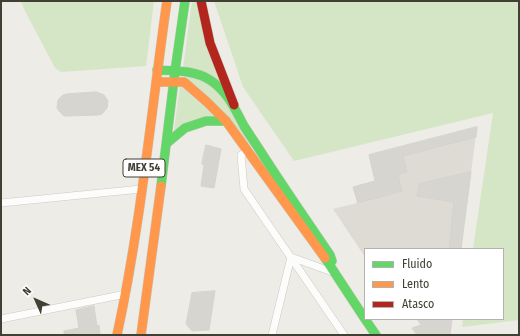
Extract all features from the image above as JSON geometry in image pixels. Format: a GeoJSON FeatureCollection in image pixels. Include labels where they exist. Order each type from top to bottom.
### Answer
{"type":"FeatureCollection","features":[{"type":"Feature","properties":{"kind":"main road","name":"MEX 54"},"geometry":{"type":"LineString","coordinates":[[117,335],[126,294],[150,134],[167,1]]}},
{"type":"Feature","properties":{"kind":"main road","name":"MEX 54"},"geometry":{"type":"LineString","coordinates":[[142,335],[185,1]]}},
{"type":"Feature","properties":{"kind":"main road"},"geometry":{"type":"LineString","coordinates":[[201,1],[210,43],[234,105],[248,132],[330,255],[334,273]]}},
{"type":"Feature","properties":{"kind":"main road"},"geometry":{"type":"LineString","coordinates":[[157,70],[175,71],[197,75],[210,80],[221,89],[234,105]]}},
{"type":"Feature","properties":{"kind":"main road"},"geometry":{"type":"LineString","coordinates":[[156,82],[184,82],[226,121],[244,153],[334,273],[364,318]]}},
{"type":"Feature","properties":{"kind":"main road"},"geometry":{"type":"LineString","coordinates":[[167,143],[185,128],[206,121],[226,121]]}},
{"type":"Feature","properties":{"kind":"main road"},"geometry":{"type":"LineString","coordinates":[[366,320],[376,335]]}},
{"type":"Feature","properties":{"kind":"street"},"geometry":{"type":"LineString","coordinates":[[244,153],[244,189],[344,335]]}},
{"type":"Feature","properties":{"kind":"street"},"geometry":{"type":"LineString","coordinates":[[1,203],[141,189]]}},
{"type":"Feature","properties":{"kind":"street"},"geometry":{"type":"LineString","coordinates":[[291,257],[334,273]]}},
{"type":"Feature","properties":{"kind":"street"},"geometry":{"type":"LineString","coordinates":[[272,335],[291,257]]}},
{"type":"Feature","properties":{"kind":"street"},"geometry":{"type":"LineString","coordinates":[[1,319],[126,294]]}},
{"type":"Feature","properties":{"kind":"shaded area"},"geometry":{"type":"Polygon","coordinates":[[[477,127],[461,248],[364,248],[364,256],[333,209],[357,203],[353,187],[375,181],[369,155],[477,127]]]}},
{"type":"Feature","properties":{"kind":"green space"},"geometry":{"type":"Polygon","coordinates":[[[21,1],[154,1],[146,66],[61,72],[55,68],[21,1]]]}},
{"type":"Feature","properties":{"kind":"green space"},"geometry":{"type":"Polygon","coordinates":[[[192,1],[199,1],[221,85],[183,68],[192,1]]]}},
{"type":"Feature","properties":{"kind":"green space"},"geometry":{"type":"Polygon","coordinates":[[[214,1],[519,1],[519,320],[462,327],[463,320],[504,320],[504,248],[473,248],[493,113],[294,161],[243,87],[214,1]]]}},
{"type":"Feature","properties":{"kind":"green space"},"geometry":{"type":"Polygon","coordinates":[[[188,77],[197,78],[206,82],[219,92],[253,146],[250,148],[188,81],[188,77]]]}},
{"type":"Feature","properties":{"kind":"green space"},"geometry":{"type":"Polygon","coordinates":[[[180,85],[218,118],[174,131],[180,85]]]}},
{"type":"Feature","properties":{"kind":"building"},"geometry":{"type":"Polygon","coordinates":[[[97,92],[104,95],[108,101],[107,108],[102,114],[64,116],[57,108],[58,100],[63,95],[97,92]]]}},
{"type":"Feature","properties":{"kind":"building"},"geometry":{"type":"Polygon","coordinates":[[[477,127],[476,137],[403,156],[407,172],[398,175],[402,191],[358,203],[353,187],[375,181],[369,155],[477,127]]]}},
{"type":"Feature","properties":{"kind":"building"},"geometry":{"type":"Polygon","coordinates":[[[206,145],[221,149],[214,188],[201,186],[204,165],[202,164],[206,145]]]}},
{"type":"Feature","properties":{"kind":"building"},"geometry":{"type":"Polygon","coordinates":[[[471,172],[461,248],[449,248],[454,202],[417,196],[419,184],[471,172]]]}},
{"type":"Feature","properties":{"kind":"building"},"geometry":{"type":"Polygon","coordinates":[[[215,291],[209,330],[192,331],[186,324],[192,293],[215,291]]]}},
{"type":"Feature","properties":{"kind":"building"},"geometry":{"type":"Polygon","coordinates":[[[94,306],[100,335],[64,335],[64,331],[79,328],[76,310],[94,306]]]}},
{"type":"Feature","properties":{"kind":"building"},"geometry":{"type":"Polygon","coordinates":[[[418,320],[452,320],[450,335],[417,335],[412,328],[421,325],[418,320]]]}},
{"type":"Feature","properties":{"kind":"traffic: fast"},"geometry":{"type":"LineString","coordinates":[[161,186],[185,1]]}},
{"type":"Feature","properties":{"kind":"traffic: fast"},"geometry":{"type":"LineString","coordinates":[[157,70],[198,74],[210,80],[221,89],[276,176],[330,255],[332,261]]}},
{"type":"Feature","properties":{"kind":"traffic: fast"},"geometry":{"type":"LineString","coordinates":[[167,143],[185,128],[206,121],[226,121]]}},
{"type":"Feature","properties":{"kind":"traffic: fast"},"geometry":{"type":"LineString","coordinates":[[325,258],[364,317]]}},
{"type":"Feature","properties":{"kind":"traffic: fast"},"geometry":{"type":"LineString","coordinates":[[366,320],[376,335]]}},
{"type":"Feature","properties":{"kind":"traffic: slow"},"geometry":{"type":"LineString","coordinates":[[117,335],[133,252],[167,1]]}},
{"type":"Feature","properties":{"kind":"traffic: slow"},"geometry":{"type":"LineString","coordinates":[[156,82],[184,82],[226,121],[325,258]]}},
{"type":"Feature","properties":{"kind":"traffic: slow"},"geometry":{"type":"LineString","coordinates":[[141,335],[161,186]]}},
{"type":"Feature","properties":{"kind":"traffic: jam"},"geometry":{"type":"LineString","coordinates":[[201,1],[210,43],[234,105]]}}]}
